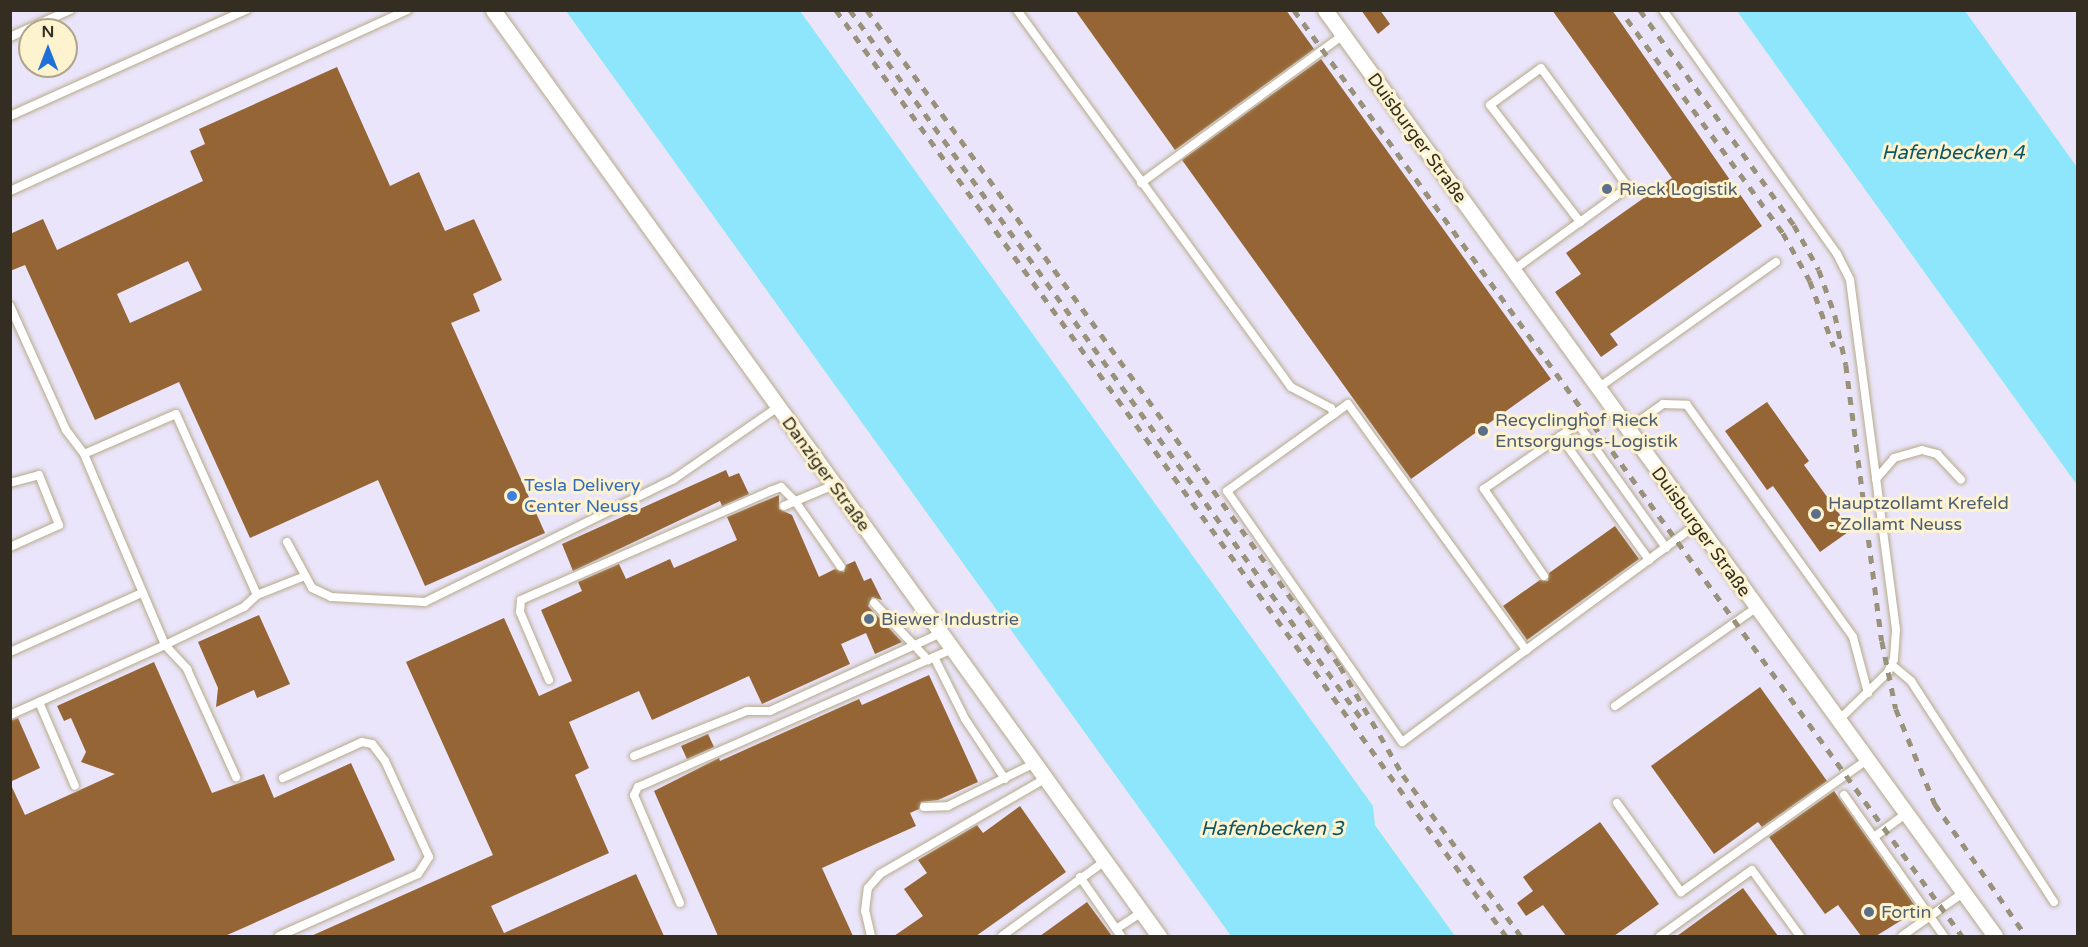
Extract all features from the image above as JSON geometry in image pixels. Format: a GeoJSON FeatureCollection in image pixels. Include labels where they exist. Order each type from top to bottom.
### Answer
{"type":"FeatureCollection","features":[{"type":"Feature","properties":{"kind":"street","name":"Danziger Straße"},"geometry":{"type":"LineString","coordinates":[[493,10],[1159,936]]}},
{"type":"Feature","properties":{"kind":"street","name":"Duisburger Straße"},"geometry":{"type":"LineString","coordinates":[[1325,10],[1626,430],[1995,936]]}},
{"type":"Feature","properties":{"kind":"lane"},"geometry":{"type":"LineString","coordinates":[[10,37],[70,10]]}},
{"type":"Feature","properties":{"kind":"lane"},"geometry":{"type":"LineString","coordinates":[[10,116],[246,10]]}},
{"type":"Feature","properties":{"kind":"lane"},"geometry":{"type":"LineString","coordinates":[[10,191],[408,10]]}},
{"type":"Feature","properties":{"kind":"lane"},"geometry":{"type":"LineString","coordinates":[[1017,10],[1291,387],[1331,408],[1334,414]]}},
{"type":"Feature","properties":{"kind":"lane"},"geometry":{"type":"LineString","coordinates":[[1662,10],[1846,268],[1855,308],[1896,630],[1892,665],[1868,693],[1838,721]]}},
{"type":"Feature","properties":{"kind":"lane"},"geometry":{"type":"LineString","coordinates":[[1141,183],[1343,35]]}},
{"type":"Feature","properties":{"kind":"lane"},"geometry":{"type":"LineString","coordinates":[[1512,271],[1580,222],[1628,187],[1541,68],[1490,105],[1580,222]]}},
{"type":"Feature","properties":{"kind":"lane"},"geometry":{"type":"LineString","coordinates":[[1597,389],[1776,262]]}},
{"type":"Feature","properties":{"kind":"lane"},"geometry":{"type":"LineString","coordinates":[[10,306],[66,430],[84,454],[165,645],[187,669],[236,777]]}},
{"type":"Feature","properties":{"kind":"lane"},"geometry":{"type":"LineString","coordinates":[[1526,650],[1348,404],[1227,491],[1402,742],[1696,525]]}},
{"type":"Feature","properties":{"kind":"lane"},"geometry":{"type":"LineString","coordinates":[[1626,430],[1663,404],[1687,405],[1853,637],[1868,693]]}},
{"type":"Feature","properties":{"kind":"lane"},"geometry":{"type":"LineString","coordinates":[[287,542],[312,588],[331,597],[425,602],[674,479],[778,407]]}},
{"type":"Feature","properties":{"kind":"lane"},"geometry":{"type":"LineString","coordinates":[[84,454],[176,414],[257,595]]}},
{"type":"Feature","properties":{"kind":"lane"},"geometry":{"type":"LineString","coordinates":[[1544,576],[1484,489],[1578,424],[1666,548]]}},
{"type":"Feature","properties":{"kind":"lane"},"geometry":{"type":"LineString","coordinates":[[1560,436],[1649,560]]}},
{"type":"Feature","properties":{"kind":"lane"},"geometry":{"type":"LineString","coordinates":[[1876,479],[1894,458],[1922,450],[1937,454],[1960,480]]}},
{"type":"Feature","properties":{"kind":"lane"},"geometry":{"type":"LineString","coordinates":[[10,483],[39,475],[59,525],[10,547]]}},
{"type":"Feature","properties":{"kind":"lane"},"geometry":{"type":"LineString","coordinates":[[784,506],[818,495],[834,485]]}},
{"type":"Feature","properties":{"kind":"lane"},"geometry":{"type":"LineString","coordinates":[[549,680],[520,612],[521,600],[770,491],[781,487],[795,501],[841,567]]}},
{"type":"Feature","properties":{"kind":"lane"},"geometry":{"type":"LineString","coordinates":[[10,715],[244,607],[257,595],[305,576]]}},
{"type":"Feature","properties":{"kind":"lane"},"geometry":{"type":"LineString","coordinates":[[10,652],[142,593]]}},
{"type":"Feature","properties":{"kind":"lane"},"geometry":{"type":"LineString","coordinates":[[874,603],[915,646],[931,659],[965,719],[1005,779]]}},
{"type":"Feature","properties":{"kind":"lane"},"geometry":{"type":"LineString","coordinates":[[1615,706],[1756,608]]}},
{"type":"Feature","properties":{"kind":"lane"},"geometry":{"type":"LineString","coordinates":[[633,756],[747,711],[770,711],[941,633]]}},
{"type":"Feature","properties":{"kind":"lane"},"geometry":{"type":"LineString","coordinates":[[680,903],[634,795],[638,787],[952,649]]}},
{"type":"Feature","properties":{"kind":"lane"},"geometry":{"type":"LineString","coordinates":[[1892,665],[1911,681],[2054,902]]}},
{"type":"Feature","properties":{"kind":"lane"},"geometry":{"type":"LineString","coordinates":[[39,702],[75,786]]}},
{"type":"Feature","properties":{"kind":"lane"},"geometry":{"type":"LineString","coordinates":[[279,936],[418,874],[429,857],[385,760],[372,744],[362,742],[283,777]]}},
{"type":"Feature","properties":{"kind":"lane"},"geometry":{"type":"LineString","coordinates":[[1617,803],[1681,892],[1867,760]]}},
{"type":"Feature","properties":{"kind":"lane"},"geometry":{"type":"LineString","coordinates":[[924,807],[948,806],[1035,763]]}},
{"type":"Feature","properties":{"kind":"lane"},"geometry":{"type":"LineString","coordinates":[[871,936],[865,911],[868,888],[880,874],[1046,778]]}},
{"type":"Feature","properties":{"kind":"lane"},"geometry":{"type":"LineString","coordinates":[[1844,795],[1944,936]]}},
{"type":"Feature","properties":{"kind":"lane"},"geometry":{"type":"LineString","coordinates":[[1874,837],[1906,814]]}},
{"type":"Feature","properties":{"kind":"lane"},"geometry":{"type":"LineString","coordinates":[[1002,936],[1105,861]]}},
{"type":"Feature","properties":{"kind":"lane"},"geometry":{"type":"LineString","coordinates":[[1660,936],[1752,870],[1800,936]]}},
{"type":"Feature","properties":{"kind":"lane"},"geometry":{"type":"LineString","coordinates":[[1080,877],[1122,936]]}},
{"type":"Feature","properties":{"kind":"lane"},"geometry":{"type":"LineString","coordinates":[[1902,936],[1963,893]]}},
{"type":"Feature","properties":{"kind":"lane"},"geometry":{"type":"LineString","coordinates":[[1116,929],[1142,912]]}},
{"type":"Feature","properties":{"kind":"shaded area"},"geometry":{"type":"Polygon","coordinates":[[[10,11],[566,11],[1231,936],[11,936],[10,11]]]}},
{"type":"Feature","properties":{"kind":"shaded area"},"geometry":{"type":"Polygon","coordinates":[[[800,11],[1737,11],[2077,485],[2077,936],[1455,936],[1375,824],[1373,806],[800,11]]]}},
{"type":"Feature","properties":{"kind":"shaded area"},"geometry":{"type":"Polygon","coordinates":[[[1965,11],[2077,11],[2077,167],[1965,11]]]}},
{"type":"Feature","properties":{"kind":"water","name":"Hafenbecken 3"},"geometry":{"type":"Polygon","coordinates":[[[566,11],[800,11],[1373,806],[1375,825],[1455,936],[1231,936],[566,11]]]}},
{"type":"Feature","properties":{"kind":"water","name":"Hafenbecken 4"},"geometry":{"type":"Polygon","coordinates":[[[1737,11],[1965,11],[2077,167],[2077,485],[1737,11]]]}},
{"type":"Feature","properties":{"kind":"building"},"geometry":{"type":"Polygon","coordinates":[[[1075,10],[1286,10],[1314,49],[1175,150],[1075,10]]]}},
{"type":"Feature","properties":{"kind":"building"},"geometry":{"type":"Polygon","coordinates":[[[1361,10],[1380,10],[1390,24],[1378,34],[1361,10]]]}},
{"type":"Feature","properties":{"kind":"building"},"geometry":{"type":"Polygon","coordinates":[[[1552,10],[1612,10],[1762,226],[1610,334],[1618,345],[1601,357],[1555,292],[1581,274],[1566,253],[1672,178],[1552,10]]]}},
{"type":"Feature","properties":{"kind":"building"},"geometry":{"type":"Polygon","coordinates":[[[1321,59],[1551,379],[1411,479],[1182,160],[1321,59]]]}},
{"type":"Feature","properties":{"kind":"building"},"geometry":{"type":"Polygon","coordinates":[[[337,67],[390,186],[419,172],[445,231],[474,219],[502,280],[473,294],[480,311],[451,323],[545,533],[425,586],[378,480],[250,538],[179,382],[95,420],[25,265],[10,271],[10,234],[43,219],[57,250],[203,181],[190,151],[205,144],[199,129],[337,67]],[[188,261],[117,294],[130,323],[202,290],[188,261]]]}},
{"type":"Feature","properties":{"kind":"building"},"geometry":{"type":"Polygon","coordinates":[[[1767,402],[1809,461],[1804,465],[1851,530],[1820,552],[1773,486],[1767,490],[1725,431],[1767,402]]]}},
{"type":"Feature","properties":{"kind":"building"},"geometry":{"type":"Polygon","coordinates":[[[726,470],[729,477],[739,473],[749,494],[722,506],[720,501],[573,571],[562,544],[726,470]]]}},
{"type":"Feature","properties":{"kind":"building"},"geometry":{"type":"Polygon","coordinates":[[[779,495],[779,509],[792,515],[819,577],[835,569],[844,572],[846,565],[855,561],[864,581],[871,578],[882,600],[872,597],[868,606],[902,642],[875,654],[866,633],[841,644],[850,664],[762,704],[749,676],[652,720],[639,691],[569,722],[589,768],[575,775],[609,853],[491,906],[504,933],[636,874],[664,936],[311,936],[493,855],[406,662],[504,618],[539,696],[572,681],[541,610],[582,591],[578,582],[619,564],[626,579],[670,559],[674,568],[737,540],[727,517],[779,495]]]}},
{"type":"Feature","properties":{"kind":"building"},"geometry":{"type":"Polygon","coordinates":[[[1615,526],[1639,559],[1527,640],[1503,606],[1540,580],[1548,581],[1549,573],[1615,526]]]}},
{"type":"Feature","properties":{"kind":"building"},"geometry":{"type":"Polygon","coordinates":[[[259,615],[290,684],[257,698],[254,690],[216,707],[218,688],[198,642],[259,615]]]}},
{"type":"Feature","properties":{"kind":"building"},"geometry":{"type":"Polygon","coordinates":[[[154,662],[212,793],[264,774],[274,798],[351,763],[395,860],[225,936],[10,936],[10,783],[25,815],[115,774],[81,762],[86,752],[71,718],[64,721],[57,706],[154,662]]]}},
{"type":"Feature","properties":{"kind":"building"},"geometry":{"type":"Polygon","coordinates":[[[929,675],[978,782],[938,800],[921,802],[919,809],[910,813],[916,826],[822,868],[853,936],[718,936],[654,791],[719,758],[720,761],[859,699],[862,705],[929,675]]]}},
{"type":"Feature","properties":{"kind":"building"},"geometry":{"type":"Polygon","coordinates":[[[1760,687],[1827,781],[1762,827],[1758,822],[1714,854],[1651,766],[1760,687]]]}},
{"type":"Feature","properties":{"kind":"building"},"geometry":{"type":"Polygon","coordinates":[[[18,718],[40,768],[10,782],[10,721],[18,718]]]}},
{"type":"Feature","properties":{"kind":"building"},"geometry":{"type":"Polygon","coordinates":[[[708,734],[714,747],[687,759],[681,746],[708,734]]]}},
{"type":"Feature","properties":{"kind":"building"},"geometry":{"type":"Polygon","coordinates":[[[1834,791],[1918,910],[1876,936],[1861,936],[1838,905],[1825,914],[1769,837],[1834,791]]]}},
{"type":"Feature","properties":{"kind":"building"},"geometry":{"type":"Polygon","coordinates":[[[1020,806],[1066,872],[976,936],[894,936],[923,916],[904,889],[927,873],[918,860],[977,825],[983,833],[1020,806]]]}},
{"type":"Feature","properties":{"kind":"building"},"geometry":{"type":"Polygon","coordinates":[[[1600,822],[1659,904],[1614,936],[1566,936],[1543,905],[1526,916],[1517,903],[1533,891],[1523,877],[1600,822]]]}},
{"type":"Feature","properties":{"kind":"building"},"geometry":{"type":"Polygon","coordinates":[[[1743,888],[1778,936],[1677,936],[1743,888]]]}},
{"type":"Feature","properties":{"kind":"building"},"geometry":{"type":"Polygon","coordinates":[[[1087,902],[1112,936],[1040,936],[1087,902]]]}},
{"type":"Feature","properties":{"kind":"railway"},"geometry":{"type":"LineString","coordinates":[[836,10],[1506,936]]}},
{"type":"Feature","properties":{"kind":"railway"},"geometry":{"type":"LineString","coordinates":[[850,10],[1361,718]]}},
{"type":"Feature","properties":{"kind":"railway"},"geometry":{"type":"LineString","coordinates":[[867,10],[1340,666],[1403,775],[1521,936]]}},
{"type":"Feature","properties":{"kind":"railway"},"geometry":{"type":"LineString","coordinates":[[1294,10],[1962,936]]}},
{"type":"Feature","properties":{"kind":"railway"},"geometry":{"type":"LineString","coordinates":[[1640,10],[1794,225],[1819,270],[1835,315],[1846,365],[1882,641],[1896,709],[1935,804],[2026,936]]}},
{"type":"Feature","properties":{"kind":"railway"},"geometry":{"type":"LineString","coordinates":[[1627,19],[1783,233],[1810,281],[1834,347]]}},
{"type":"Feature","properties":{"kind":"place","name":"Rieck Logistik"},"geometry":{"type":"Point","coordinates":[1607,189]}},
{"type":"Feature","properties":{"kind":"place","name":"Recyclinghof Rieck Entsorgungs-Logistik"},"geometry":{"type":"Point","coordinates":[1483,431]}},
{"type":"Feature","properties":{"kind":"place","name":"Tesla Delivery Center Neuss"},"geometry":{"type":"Point","coordinates":[512,496]}},
{"type":"Feature","properties":{"kind":"place","name":"Hauptzollamt Krefeld - Zollamt Neuss"},"geometry":{"type":"Point","coordinates":[1816,514]}},
{"type":"Feature","properties":{"kind":"place","name":"Biewer Industrie"},"geometry":{"type":"Point","coordinates":[869,619]}},
{"type":"Feature","properties":{"kind":"place","name":"Fortin"},"geometry":{"type":"Point","coordinates":[1869,912]}}]}
